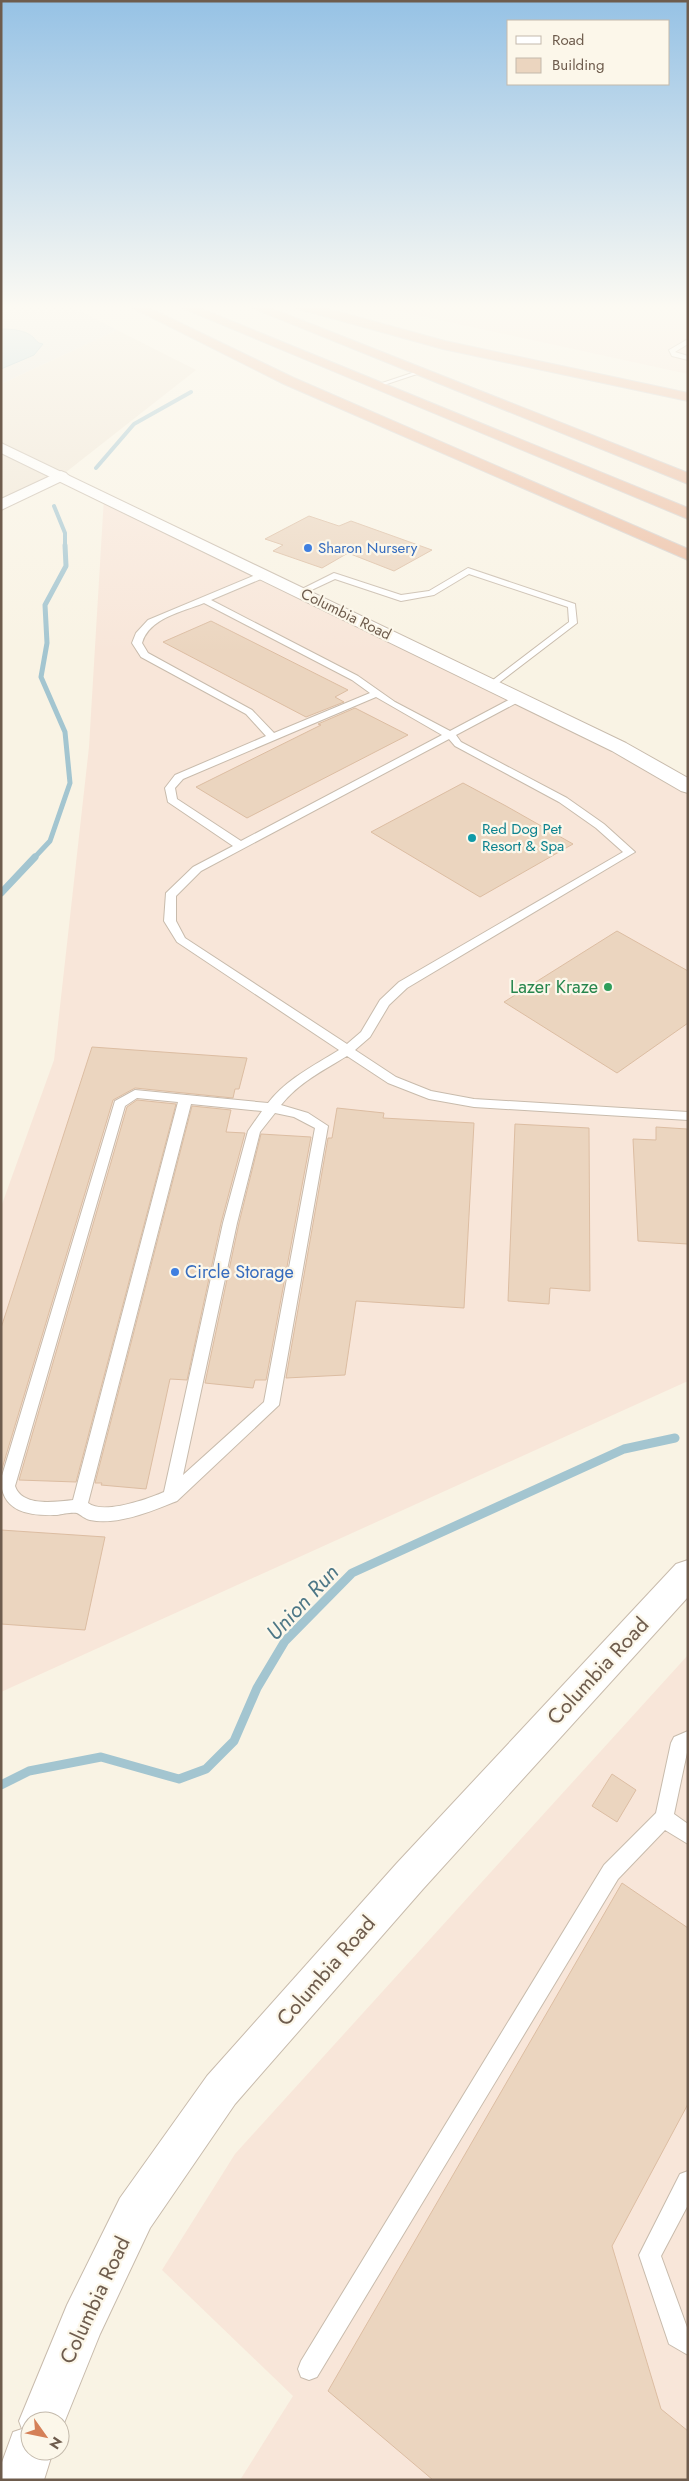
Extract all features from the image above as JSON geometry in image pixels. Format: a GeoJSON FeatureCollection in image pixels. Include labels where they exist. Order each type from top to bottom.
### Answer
{"type":"FeatureCollection","features":[{"type":"Feature","properties":{"kind":"highway"},"geometry":{"type":"LineString","coordinates":[[382,421],[688,555]]}},
{"type":"Feature","properties":{"kind":"highway"},"geometry":{"type":"LineString","coordinates":[[461,421],[688,514]]}},
{"type":"Feature","properties":{"kind":"highway"},"geometry":{"type":"LineString","coordinates":[[542,421],[688,479]]}},
{"type":"Feature","properties":{"kind":"street","name":"Columbia Road"},"geometry":{"type":"LineString","coordinates":[[1,447],[520,698],[619,747],[688,787]]}},
{"type":"Feature","properties":{"kind":"street"},"geometry":{"type":"LineString","coordinates":[[1,505],[61,476]]}},
{"type":"Feature","properties":{"kind":"street","name":"Columbia Road"},"geometry":{"type":"LineString","coordinates":[[46,2411],[83,2321],[135,2213],[221,2090],[410,1876],[688,1574]]}},
{"type":"Feature","properties":{"kind":"street"},"geometry":{"type":"LineString","coordinates":[[20,2480],[26,2461]]}},
{"type":"Feature","properties":{"kind":"lane"},"geometry":{"type":"LineString","coordinates":[[300,592],[334,576],[401,598],[431,593],[468,571],[572,606],[573,623],[492,685]]}},
{"type":"Feature","properties":{"kind":"lane"},"geometry":{"type":"LineString","coordinates":[[265,574],[151,622],[140,632],[137,643],[144,655],[248,712],[272,737]]}},
{"type":"Feature","properties":{"kind":"lane"},"geometry":{"type":"LineString","coordinates":[[171,1496],[230,1223],[254,1131],[284,1092],[300,1079],[348,1050],[366,1034],[384,1003],[403,985],[630,852],[600,826],[564,800],[458,744],[450,735],[392,704],[355,678],[205,600]]}},
{"type":"Feature","properties":{"kind":"lane"},"geometry":{"type":"LineString","coordinates":[[241,846],[172,800],[170,788],[179,777],[377,693]]}},
{"type":"Feature","properties":{"kind":"lane"},"geometry":{"type":"LineString","coordinates":[[520,698],[197,869],[170,894],[170,921],[181,940],[392,1080],[430,1095],[474,1104],[688,1116]]}},
{"type":"Feature","properties":{"kind":"lane"},"geometry":{"type":"LineString","coordinates":[[135,1094],[272,1108],[298,1112],[322,1126],[271,1405],[171,1496],[152,1505],[109,1513],[89,1513],[79,1506],[49,1508],[24,1504],[12,1497],[7,1486],[119,1104],[135,1094]]}},
{"type":"Feature","properties":{"kind":"lane"},"geometry":{"type":"LineString","coordinates":[[79,1506],[183,1105],[188,1099]]}},
{"type":"Feature","properties":{"kind":"lane"},"geometry":{"type":"LineString","coordinates":[[309,2369],[611,1872],[664,1818],[680,1743],[688,1739]]}},
{"type":"Feature","properties":{"kind":"lane"},"geometry":{"type":"LineString","coordinates":[[664,1818],[688,1835]]}},
{"type":"Feature","properties":{"kind":"lane"},"geometry":{"type":"LineString","coordinates":[[688,2182],[650,2255],[677,2336],[688,2344]]}},
{"type":"Feature","properties":{"kind":"shaded area"},"geometry":{"type":"Polygon","coordinates":[[[1,421],[131,421],[61,476],[1,505],[1,421]]]}},
{"type":"Feature","properties":{"kind":"shaded area"},"geometry":{"type":"Polygon","coordinates":[[[104,497],[688,787],[688,1381],[1,1692],[1,1207],[54,1060],[89,747],[104,497]]]}},
{"type":"Feature","properties":{"kind":"shaded area"},"geometry":{"type":"Polygon","coordinates":[[[688,1655],[688,2480],[240,2480],[293,2396],[162,2270],[235,2154],[688,1655]]]}},
{"type":"Feature","properties":{"kind":"building"},"geometry":{"type":"Polygon","coordinates":[[[309,516],[339,526],[351,521],[432,550],[394,571],[348,553],[322,568],[273,551],[283,545],[265,539],[309,516]]]}},
{"type":"Feature","properties":{"kind":"building"},"geometry":{"type":"Polygon","coordinates":[[[211,621],[348,690],[335,697],[344,702],[306,717],[163,642],[211,621]]]}},
{"type":"Feature","properties":{"kind":"building"},"geometry":{"type":"Polygon","coordinates":[[[355,708],[408,735],[247,818],[196,787],[321,725],[318,724],[355,708]]]}},
{"type":"Feature","properties":{"kind":"building","name":"Red Dog Pet Resort & Spa"},"geometry":{"type":"Polygon","coordinates":[[[463,783],[573,844],[480,897],[371,832],[463,783]]]}},
{"type":"Feature","properties":{"kind":"building","name":"Lazer Kraze"},"geometry":{"type":"Polygon","coordinates":[[[617,931],[688,971],[688,1023],[617,1073],[504,1002],[617,931]]]}},
{"type":"Feature","properties":{"kind":"building"},"geometry":{"type":"Polygon","coordinates":[[[92,1047],[247,1058],[239,1089],[235,1089],[233,1098],[135,1088],[113,1100],[1,1472],[1,1328],[92,1047]]]}},
{"type":"Feature","properties":{"kind":"building"},"geometry":{"type":"Polygon","coordinates":[[[137,1100],[176,1104],[76,1482],[19,1480],[127,1107],[137,1100]]]}},
{"type":"Feature","properties":{"kind":"building"},"geometry":{"type":"Polygon","coordinates":[[[192,1106],[231,1110],[226,1132],[245,1133],[221,1223],[187,1380],[170,1379],[146,1489],[101,1485],[102,1483],[95,1483],[192,1106]]]}},
{"type":"Feature","properties":{"kind":"building"},"geometry":{"type":"Polygon","coordinates":[[[337,1108],[384,1113],[383,1118],[474,1123],[464,1308],[356,1301],[345,1375],[286,1378],[328,1138],[332,1138],[337,1108]]]}},
{"type":"Feature","properties":{"kind":"building"},"geometry":{"type":"Polygon","coordinates":[[[515,1124],[589,1128],[590,1291],[550,1288],[549,1304],[508,1301],[515,1124]]]}},
{"type":"Feature","properties":{"kind":"building"},"geometry":{"type":"Polygon","coordinates":[[[656,1127],[687,1129],[688,1244],[638,1241],[633,1139],[656,1140],[656,1127]]]}},
{"type":"Feature","properties":{"kind":"building"},"geometry":{"type":"Polygon","coordinates":[[[261,1134],[311,1137],[266,1380],[255,1380],[253,1388],[205,1383],[239,1223],[261,1134]]]}},
{"type":"Feature","properties":{"kind":"building"},"geometry":{"type":"Polygon","coordinates":[[[1,1530],[105,1537],[85,1630],[1,1624],[1,1530]]]}},
{"type":"Feature","properties":{"kind":"building"},"geometry":{"type":"Polygon","coordinates":[[[612,1774],[636,1790],[617,1822],[592,1806],[612,1774]]]}},
{"type":"Feature","properties":{"kind":"building"},"geometry":{"type":"Polygon","coordinates":[[[622,1883],[688,1928],[688,2104],[612,2246],[661,2409],[688,2431],[688,2480],[433,2480],[328,2391],[622,1883]]]}},
{"type":"Feature","properties":{"kind":"waterway"},"geometry":{"type":"LineString","coordinates":[[96,468],[134,424],[140,421]]}},
{"type":"Feature","properties":{"kind":"waterway"},"geometry":{"type":"LineString","coordinates":[[54,506],[65,533],[65,545]]}},
{"type":"Feature","properties":{"kind":"waterway"},"geometry":{"type":"LineString","coordinates":[[34,858],[50,841],[70,783],[65,732],[41,677],[47,643],[45,605],[66,566],[65,545]]}},
{"type":"Feature","properties":{"kind":"waterway"},"geometry":{"type":"LineString","coordinates":[[1,893],[35,857]]}},
{"type":"Feature","properties":{"kind":"waterway","name":"Union Run"},"geometry":{"type":"LineString","coordinates":[[1,1785],[29,1771],[101,1757],[179,1779],[206,1769],[234,1741],[257,1688],[285,1641],[352,1573],[624,1449],[675,1438]]}},
{"type":"Feature","properties":{"kind":"place","name":"Sharon Nursery"},"geometry":{"type":"Point","coordinates":[308,548]}},
{"type":"Feature","properties":{"kind":"place","name":"Red Dog Pet Resort & Spa"},"geometry":{"type":"Point","coordinates":[472,838]}},
{"type":"Feature","properties":{"kind":"place","name":"Lazer Kraze"},"geometry":{"type":"Point","coordinates":[608,987]}},
{"type":"Feature","properties":{"kind":"place","name":"Circle Storage"},"geometry":{"type":"Point","coordinates":[175,1272]}}]}
